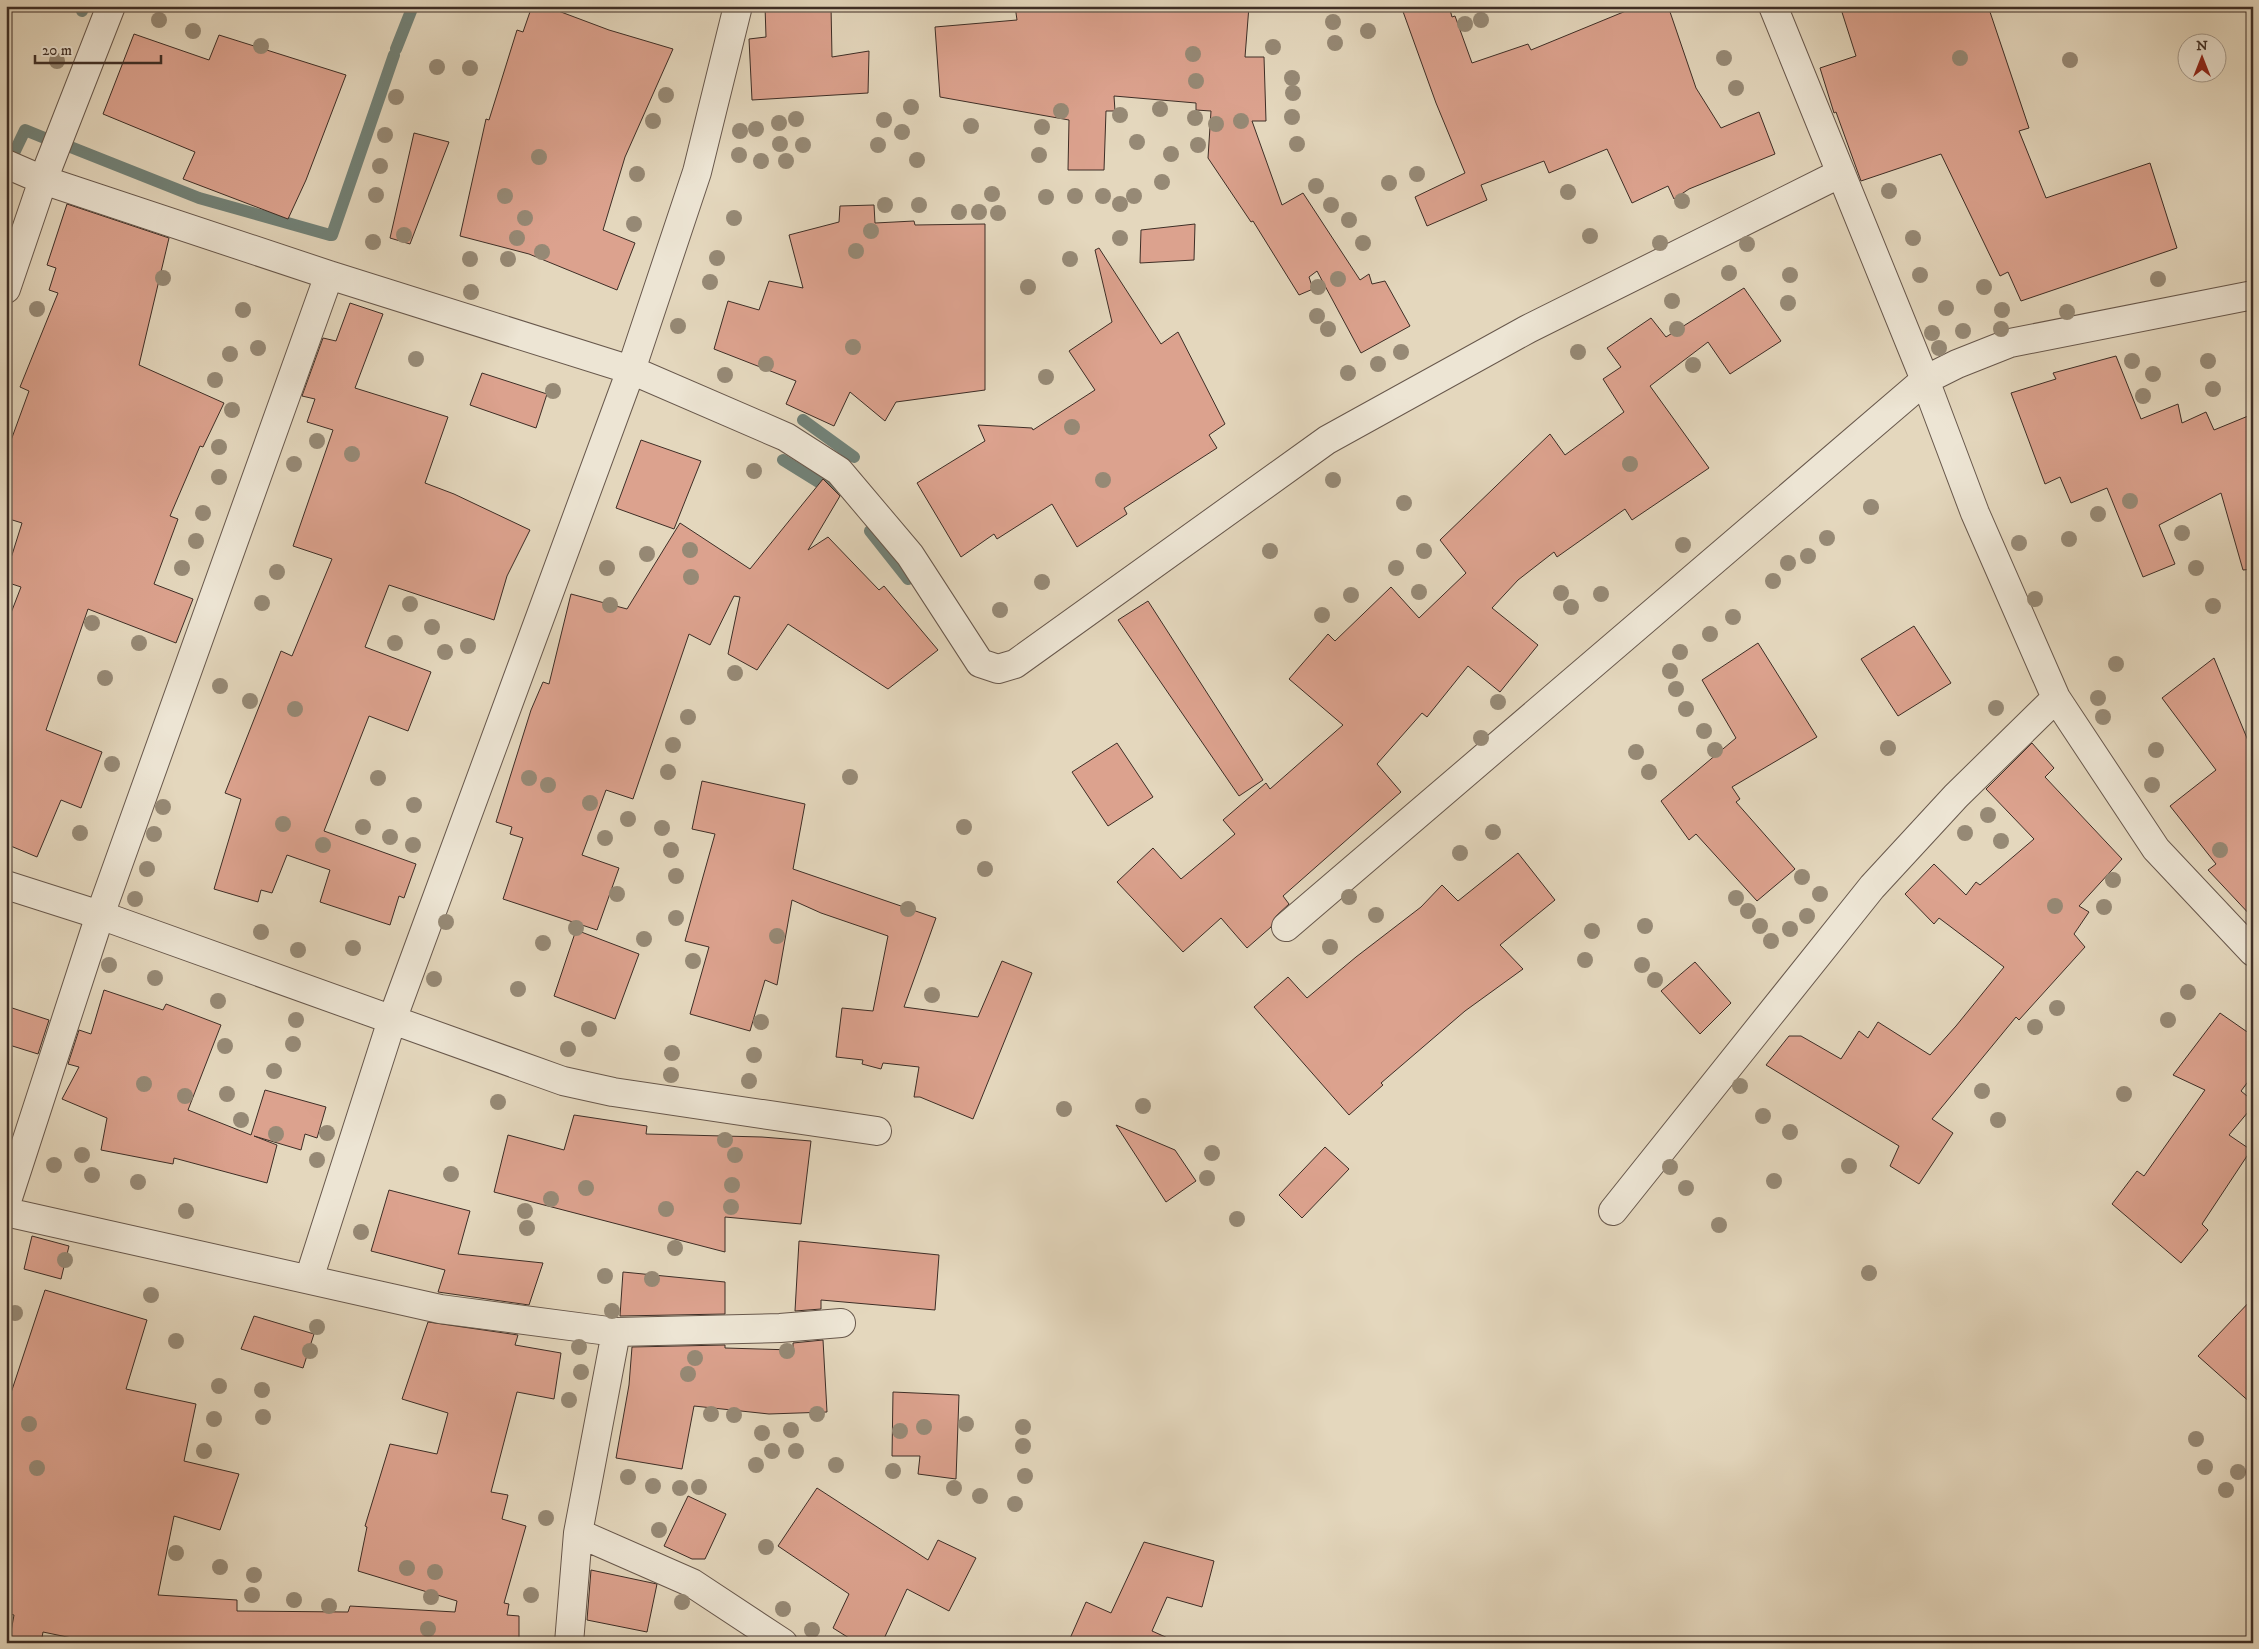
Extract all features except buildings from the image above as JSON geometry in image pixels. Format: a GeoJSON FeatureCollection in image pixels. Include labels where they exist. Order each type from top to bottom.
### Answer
{"type":"FeatureCollection","features":[{"type":"Feature","properties":{"kind":"street"},"geometry":{"type":"LineString","coordinates":[[6,289],[43,180],[111,6]]}},
{"type":"Feature","properties":{"kind":"street"},"geometry":{"type":"LineString","coordinates":[[309,1279],[392,1020],[631,370],[697,172],[738,6]]}},
{"type":"Feature","properties":{"kind":"street"},"geometry":{"type":"LineString","coordinates":[[1773,6],[1925,380],[1979,522],[2056,698],[2156,849],[2253,952]]}},
{"type":"Feature","properties":{"kind":"street"},"geometry":{"type":"LineString","coordinates":[[6,164],[43,180],[329,275],[631,370],[786,437],[839,471],[910,555],[980,663],[998,668],[1015,664],[1327,440],[1528,328],[1841,172]]}},
{"type":"Feature","properties":{"kind":"street"},"geometry":{"type":"LineString","coordinates":[[6,1204],[100,915],[329,275]]}},
{"type":"Feature","properties":{"kind":"street"},"geometry":{"type":"LineString","coordinates":[[1286,927],[1925,380],[1957,364],[2010,342],[2253,294]]}},
{"type":"Feature","properties":{"kind":"street"},"geometry":{"type":"LineString","coordinates":[[1613,1211],[1872,888],[1956,796],[2056,698]]}},
{"type":"Feature","properties":{"kind":"street"},"geometry":{"type":"LineString","coordinates":[[6,885],[100,915],[563,1080],[613,1092],[877,1131]]}},
{"type":"Feature","properties":{"kind":"street"},"geometry":{"type":"LineString","coordinates":[[6,1212],[440,1308],[616,1332],[780,1328],[841,1323]]}},
{"type":"Feature","properties":{"kind":"street"},"geometry":{"type":"LineString","coordinates":[[569,1643],[578,1533],[616,1332]]}},
{"type":"Feature","properties":{"kind":"street"},"geometry":{"type":"LineString","coordinates":[[578,1533],[692,1584],[783,1643]]}},
{"type":"Feature","properties":{"kind":"waterway"},"geometry":{"type":"LineString","coordinates":[[82,11],[84,6]]}},
{"type":"Feature","properties":{"kind":"waterway"},"geometry":{"type":"LineString","coordinates":[[396,49],[413,6]]}},
{"type":"Feature","properties":{"kind":"waterway"},"geometry":{"type":"LineString","coordinates":[[68,146],[199,198],[332,235],[394,55]]}},
{"type":"Feature","properties":{"kind":"waterway"},"geometry":{"type":"LineString","coordinates":[[14,153],[25,130],[52,141]]}},
{"type":"Feature","properties":{"kind":"waterway"},"geometry":{"type":"LineString","coordinates":[[803,420],[854,457]]}},
{"type":"Feature","properties":{"kind":"waterway"},"geometry":{"type":"LineString","coordinates":[[783,460],[833,491]]}},
{"type":"Feature","properties":{"kind":"waterway"},"geometry":{"type":"LineString","coordinates":[[870,531],[908,579]]}}]}
